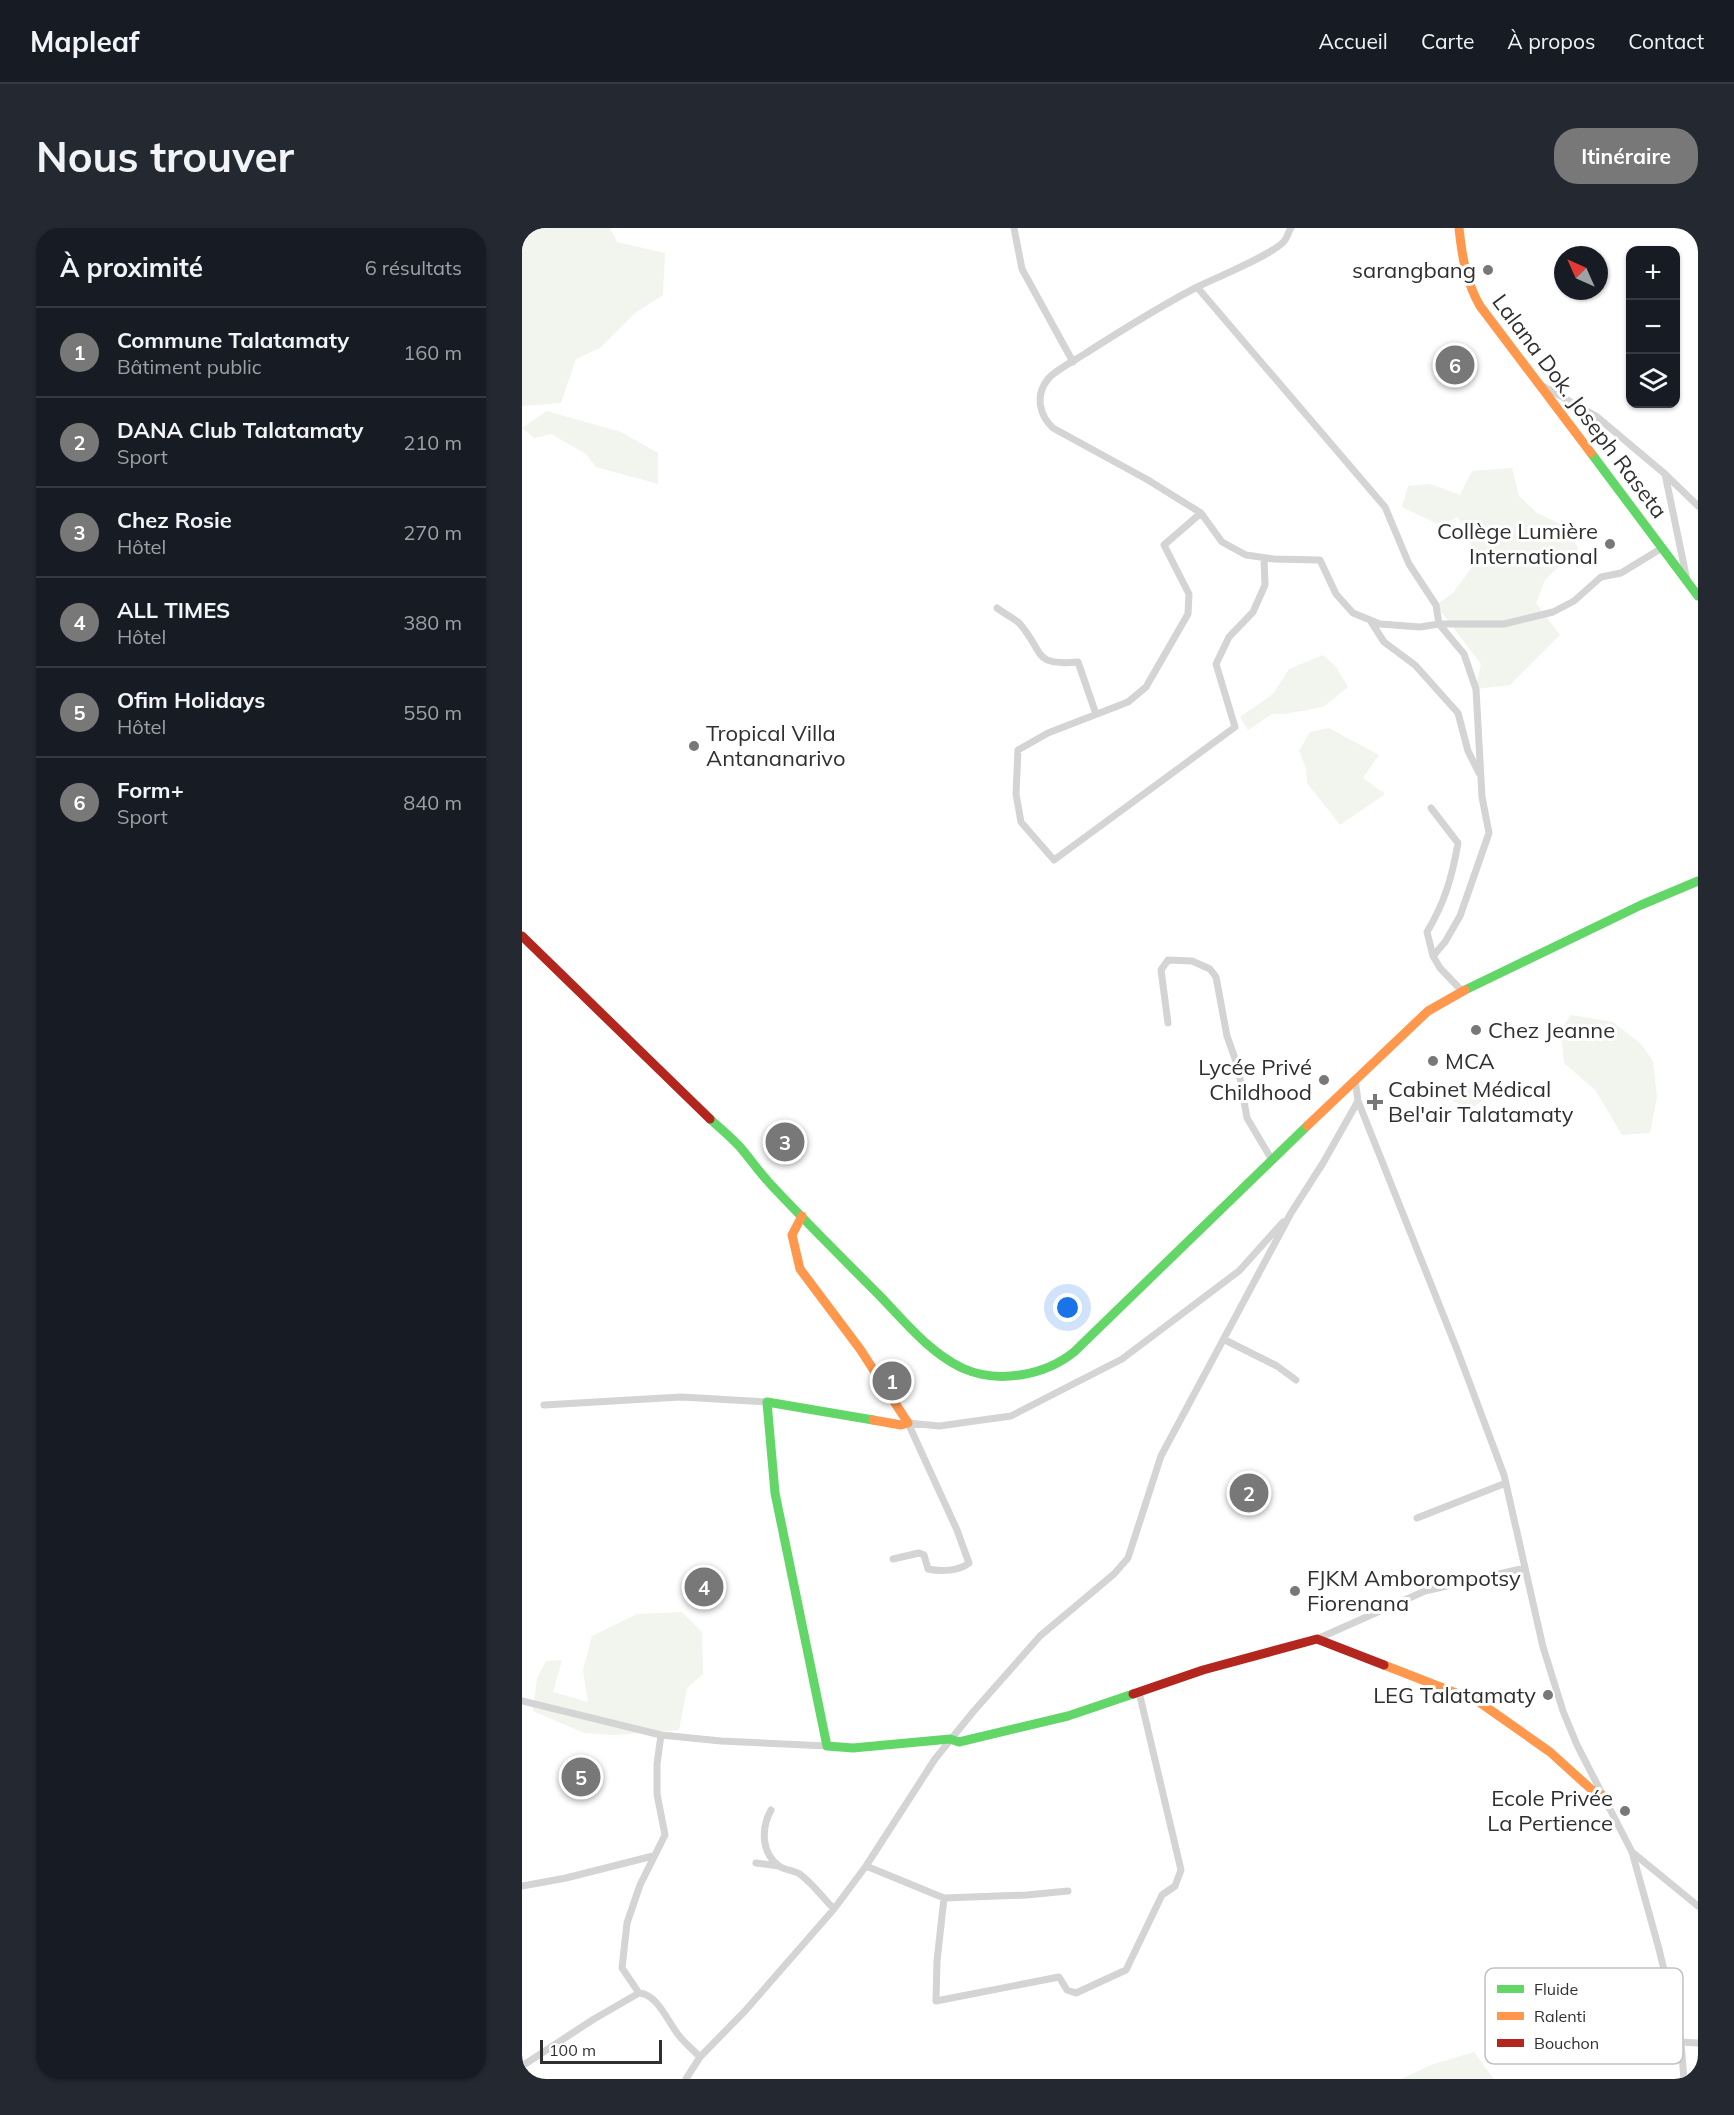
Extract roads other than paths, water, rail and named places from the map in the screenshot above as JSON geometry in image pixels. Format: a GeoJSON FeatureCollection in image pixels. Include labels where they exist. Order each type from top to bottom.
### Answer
{"type":"FeatureCollection","features":[{"type":"Feature","properties":{"kind":"main road","name":"Lalana Dok. Joseph Raseta"},"geometry":{"type":"LineString","coordinates":[[1459,228],[1473,294],[1535,381],[1698,596]]}},
{"type":"Feature","properties":{"kind":"main road"},"geometry":{"type":"LineString","coordinates":[[522,936],[738,1145],[773,1187],[901,1319],[942,1357],[980,1375],[1005,1378],[1039,1371],[1063,1360],[1092,1336],[1355,1079],[1428,1011],[1461,990],[1555,948],[1641,905],[1698,881]]}},
{"type":"Feature","properties":{"kind":"main road"},"geometry":{"type":"LineString","coordinates":[[802,1216],[792,1235],[800,1269],[860,1349],[908,1423],[902,1425],[767,1402],[775,1493],[826,1746],[853,1748],[950,1739],[959,1742],[1068,1716],[1203,1670],[1317,1640],[1479,1702],[1550,1752],[1592,1790],[1602,1795]]}},
{"type":"Feature","properties":{"kind":"street"},"geometry":{"type":"LineString","coordinates":[[1014,228],[1022,269],[1073,362]]}},
{"type":"Feature","properties":{"kind":"street"},"geometry":{"type":"LineString","coordinates":[[1291,228],[1285,242],[1197,287],[1105,341],[1048,378],[1041,393],[1041,412],[1046,421],[1053,428],[1148,480],[1201,513],[1222,542],[1246,555],[1320,560],[1336,594],[1353,613],[1380,624],[1420,627],[1439,624],[1504,624],[1553,612],[1574,601],[1601,577],[1621,573],[1662,548]]}},
{"type":"Feature","properties":{"kind":"street"},"geometry":{"type":"LineString","coordinates":[[1197,287],[1385,507],[1409,564],[1436,605],[1439,624],[1464,654],[1476,689],[1481,775],[1489,833],[1460,916],[1445,942],[1433,956]]}},
{"type":"Feature","properties":{"kind":"street"},"geometry":{"type":"LineString","coordinates":[[1535,381],[1596,416],[1665,474],[1698,506]]}},
{"type":"Feature","properties":{"kind":"street"},"geometry":{"type":"LineString","coordinates":[[1665,474],[1687,580]]}},
{"type":"Feature","properties":{"kind":"street"},"geometry":{"type":"LineString","coordinates":[[1201,513],[1164,545],[1189,594],[1188,614],[1146,687],[1128,702],[1048,733],[1018,750],[1016,794],[1021,822],[1054,860],[1234,727],[1216,663],[1229,637],[1252,612],[1265,585],[1264,558]]}},
{"type":"Feature","properties":{"kind":"street"},"geometry":{"type":"LineString","coordinates":[[997,608],[1019,622],[1042,659],[1057,664],[1078,662],[1096,714]]}},
{"type":"Feature","properties":{"kind":"street"},"geometry":{"type":"LineString","coordinates":[[1370,620],[1384,642],[1415,665],[1458,713],[1468,751],[1481,775]]}},
{"type":"Feature","properties":{"kind":"street"},"geometry":{"type":"LineString","coordinates":[[1431,808],[1458,843],[1452,878],[1438,913],[1426,932],[1433,956],[1440,968],[1461,990]]}},
{"type":"Feature","properties":{"kind":"street"},"geometry":{"type":"LineString","coordinates":[[1168,1023],[1161,970],[1168,960],[1192,961],[1210,969],[1216,976],[1227,1036],[1238,1067],[1247,1118],[1272,1160]]}},
{"type":"Feature","properties":{"kind":"street"},"geometry":{"type":"LineString","coordinates":[[1355,1079],[1358,1101],[1458,1352],[1506,1483],[1543,1647],[1563,1711],[1577,1745],[1632,1852],[1662,1968]]}},
{"type":"Feature","properties":{"kind":"street"},"geometry":{"type":"LineString","coordinates":[[686,2079],[700,2057],[751,2005],[834,1909],[866,1866],[950,1739],[1040,1636],[1114,1574],[1128,1558],[1161,1456],[1291,1213],[1358,1101]]}},
{"type":"Feature","properties":{"kind":"street"},"geometry":{"type":"LineString","coordinates":[[908,1423],[939,1426],[1011,1416],[1122,1359],[1239,1271],[1291,1213]]}},
{"type":"Feature","properties":{"kind":"street"},"geometry":{"type":"LineString","coordinates":[[1225,1340],[1277,1366],[1296,1380]]}},
{"type":"Feature","properties":{"kind":"street"},"geometry":{"type":"LineString","coordinates":[[544,1405],[681,1397],[767,1402]]}},
{"type":"Feature","properties":{"kind":"street"},"geometry":{"type":"LineString","coordinates":[[893,1559],[919,1553],[924,1555],[928,1569],[934,1571],[956,1569],[969,1563],[957,1530],[908,1423]]}},
{"type":"Feature","properties":{"kind":"street"},"geometry":{"type":"LineString","coordinates":[[1417,1518],[1506,1483]]}},
{"type":"Feature","properties":{"kind":"street"},"geometry":{"type":"LineString","coordinates":[[1317,1640],[1425,1591],[1525,1568]]}},
{"type":"Feature","properties":{"kind":"street"},"geometry":{"type":"LineString","coordinates":[[944,1898],[937,1961],[936,2001],[1059,1977],[1067,1990],[1076,1993],[1126,1970],[1162,1895],[1176,1886],[1181,1870],[1139,1692]]}},
{"type":"Feature","properties":{"kind":"street"},"geometry":{"type":"LineString","coordinates":[[522,1701],[661,1735],[721,1741],[826,1746]]}},
{"type":"Feature","properties":{"kind":"street"},"geometry":{"type":"LineString","coordinates":[[639,1993],[622,1968],[627,1923],[640,1885],[665,1835],[657,1794],[657,1764],[661,1735]]}},
{"type":"Feature","properties":{"kind":"street"},"geometry":{"type":"LineString","coordinates":[[771,1810],[763,1832],[766,1850],[779,1866]]}},
{"type":"Feature","properties":{"kind":"street"},"geometry":{"type":"LineString","coordinates":[[1632,1852],[1698,1906]]}},
{"type":"Feature","properties":{"kind":"street"},"geometry":{"type":"LineString","coordinates":[[522,1886],[566,1878],[653,1856]]}},
{"type":"Feature","properties":{"kind":"street"},"geometry":{"type":"LineString","coordinates":[[756,1863],[779,1866],[800,1874],[834,1909]]}},
{"type":"Feature","properties":{"kind":"street"},"geometry":{"type":"LineString","coordinates":[[866,1866],[944,1898],[1068,1891]]}},
{"type":"Feature","properties":{"kind":"street"},"geometry":{"type":"LineString","coordinates":[[522,2066],[639,1993],[647,1994],[655,2002],[680,2037],[700,2057]]}},
{"type":"Feature","properties":{"kind":"street"},"geometry":{"type":"LineString","coordinates":[[1683,2042],[1698,2043]]}},
{"type":"Feature","properties":{"kind":"street"},"geometry":{"type":"LineString","coordinates":[[1683,2064],[1684,2079]]}},
{"type":"Feature","properties":{"kind":"place","name":"sarangbang"},"geometry":{"type":"Point","coordinates":[1488,270]}},
{"type":"Feature","properties":{"kind":"place","name":"Form+"},"geometry":{"type":"Point","coordinates":[1455,365]}},
{"type":"Feature","properties":{"kind":"place","name":"Collège Lumière International"},"geometry":{"type":"Point","coordinates":[1610,544]}},
{"type":"Feature","properties":{"kind":"place","name":"Tropical Villa Antananarivo"},"geometry":{"type":"Point","coordinates":[694,746]}},
{"type":"Feature","properties":{"kind":"place","name":"Chez Jeanne"},"geometry":{"type":"Point","coordinates":[1476,1030]}},
{"type":"Feature","properties":{"kind":"place","name":"MCA"},"geometry":{"type":"Point","coordinates":[1433,1061]}},
{"type":"Feature","properties":{"kind":"place","name":"Lycée Privé Childhood"},"geometry":{"type":"Point","coordinates":[1324,1080]}},
{"type":"Feature","properties":{"kind":"place","name":"Cabinet Médical Bel'air Talatamaty"},"geometry":{"type":"Point","coordinates":[1375,1102]}},
{"type":"Feature","properties":{"kind":"place","name":"Chez Rosie"},"geometry":{"type":"Point","coordinates":[785,1142]}},
{"type":"Feature","properties":{"kind":"place","name":"Commune Talatamaty"},"geometry":{"type":"Point","coordinates":[892,1381]}},
{"type":"Feature","properties":{"kind":"place","name":"DANA Club Talatamaty"},"geometry":{"type":"Point","coordinates":[1249,1493]}},
{"type":"Feature","properties":{"kind":"place","name":"ALL TIMES"},"geometry":{"type":"Point","coordinates":[704,1587]}},
{"type":"Feature","properties":{"kind":"place","name":"FJKM Amborompotsy Fiorenana"},"geometry":{"type":"Point","coordinates":[1295,1591]}},
{"type":"Feature","properties":{"kind":"place","name":"LEG Talatamaty"},"geometry":{"type":"Point","coordinates":[1548,1695]}},
{"type":"Feature","properties":{"kind":"place","name":"Ofim Holidays"},"geometry":{"type":"Point","coordinates":[581,1777]}},
{"type":"Feature","properties":{"kind":"place","name":"Ecole Privée La Pertience"},"geometry":{"type":"Point","coordinates":[1625,1811]}}]}
